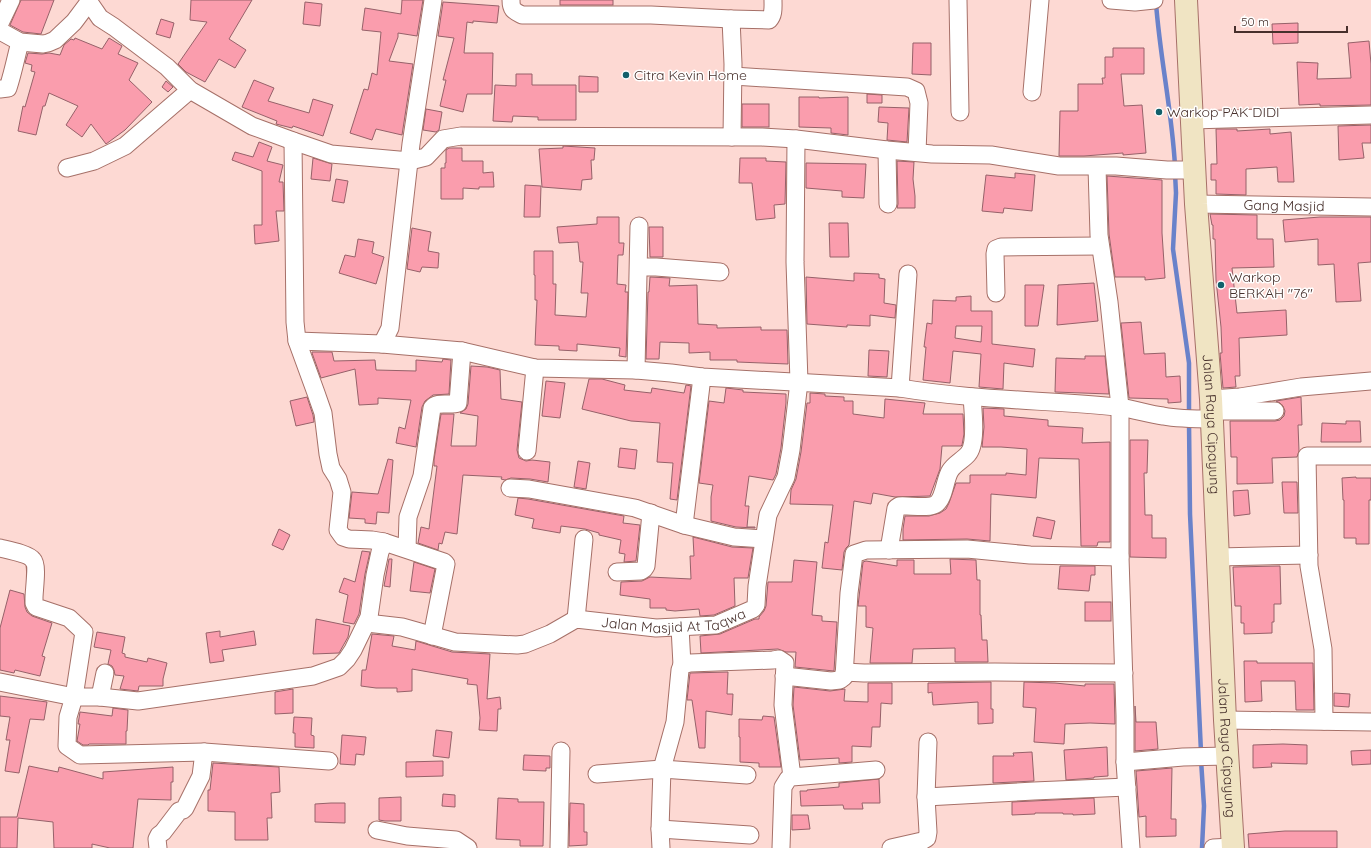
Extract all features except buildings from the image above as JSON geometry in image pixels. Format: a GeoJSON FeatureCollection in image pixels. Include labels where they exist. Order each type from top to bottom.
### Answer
{"type":"FeatureCollection","features":[{"type":"Feature","properties":{"kind":"main road","name":"Jalan Raya Cipayung"},"geometry":{"type":"LineString","coordinates":[[1186,0],[1192,170],[1196,204],[1218,557],[1225,720],[1219,756],[1225,848]]}},
{"type":"Feature","properties":{"kind":"street"},"geometry":{"type":"LineString","coordinates":[[0,23],[11,0]]}},
{"type":"Feature","properties":{"kind":"street"},"geometry":{"type":"LineString","coordinates":[[382,344],[390,328],[411,144],[433,0]]}},
{"type":"Feature","properties":{"kind":"street"},"geometry":{"type":"LineString","coordinates":[[511,0],[511,6],[515,12],[522,15],[651,15],[769,20],[773,13],[772,0]]}},
{"type":"Feature","properties":{"kind":"street"},"geometry":{"type":"LineString","coordinates":[[958,0],[960,112]]}},
{"type":"Feature","properties":{"kind":"street"},"geometry":{"type":"LineString","coordinates":[[1032,92],[1040,0]]}},
{"type":"Feature","properties":{"kind":"street"},"geometry":{"type":"LineString","coordinates":[[1111,0],[1135,2],[1149,0]]}},
{"type":"Feature","properties":{"kind":"street"},"geometry":{"type":"LineString","coordinates":[[0,29],[3,33],[20,42],[48,43],[55,40],[74,22],[90,1],[100,18],[167,67],[190,90],[252,126],[330,154],[410,161],[426,157],[443,139],[461,136],[762,137],[796,139],[932,154],[991,155],[1059,166],[1116,166],[1168,170],[1192,170]]}},
{"type":"Feature","properties":{"kind":"street"},"geometry":{"type":"LineString","coordinates":[[731,19],[733,76],[732,137]]}},
{"type":"Feature","properties":{"kind":"street"},"geometry":{"type":"LineString","coordinates":[[0,89],[8,88],[20,42]]}},
{"type":"Feature","properties":{"kind":"street"},"geometry":{"type":"LineString","coordinates":[[733,76],[912,88],[916,91],[919,103],[917,152]]}},
{"type":"Feature","properties":{"kind":"street"},"geometry":{"type":"LineString","coordinates":[[67,168],[94,160],[124,146],[190,90]]}},
{"type":"Feature","properties":{"kind":"street"},"geometry":{"type":"LineString","coordinates":[[1191,120],[1371,115]]}},
{"type":"Feature","properties":{"kind":"street","name":"Jalan Masjid At Taqwa"},"geometry":{"type":"LineString","coordinates":[[576,619],[656,628],[716,625],[753,609],[756,605],[768,515],[786,477],[791,450],[799,382],[795,262],[796,139]]}},
{"type":"Feature","properties":{"kind":"street"},"geometry":{"type":"LineString","coordinates":[[293,141],[295,322],[297,341],[323,413],[331,468],[338,479],[342,492],[338,530],[343,537],[349,539],[384,542],[441,560],[446,564],[432,636]]}},
{"type":"Feature","properties":{"kind":"street"},"geometry":{"type":"LineString","coordinates":[[887,150],[888,204]]}},
{"type":"Feature","properties":{"kind":"street"},"geometry":{"type":"LineString","coordinates":[[1097,167],[1100,246],[1109,302],[1120,408],[1120,557],[1125,762],[1131,848]]}},
{"type":"Feature","properties":{"kind":"street","name":"Gang Masjid"},"geometry":{"type":"LineString","coordinates":[[1196,204],[1371,207]]}},
{"type":"Feature","properties":{"kind":"street"},"geometry":{"type":"LineString","coordinates":[[636,370],[639,226]]}},
{"type":"Feature","properties":{"kind":"street"},"geometry":{"type":"LineString","coordinates":[[996,293],[996,249],[1001,247],[1100,246]]}},
{"type":"Feature","properties":{"kind":"street"},"geometry":{"type":"LineString","coordinates":[[639,267],[720,272]]}},
{"type":"Feature","properties":{"kind":"street"},"geometry":{"type":"LineString","coordinates":[[900,388],[908,274]]}},
{"type":"Feature","properties":{"kind":"street"},"geometry":{"type":"LineString","coordinates":[[297,341],[382,344],[462,351],[536,368],[636,370],[702,377],[900,388],[959,394],[972,397],[1120,408],[1164,416],[1209,412],[1274,410]]}},
{"type":"Feature","properties":{"kind":"street"},"geometry":{"type":"LineString","coordinates":[[407,549],[408,517],[422,476],[432,408],[434,405],[438,404],[449,405],[458,403],[462,351]]}},
{"type":"Feature","properties":{"kind":"street"},"geometry":{"type":"LineString","coordinates":[[527,451],[536,368]]}},
{"type":"Feature","properties":{"kind":"street"},"geometry":{"type":"LineString","coordinates":[[684,525],[702,377]]}},
{"type":"Feature","properties":{"kind":"street"},"geometry":{"type":"LineString","coordinates":[[1209,412],[1240,397],[1301,387],[1371,381]]}},
{"type":"Feature","properties":{"kind":"street"},"geometry":{"type":"LineString","coordinates":[[889,550],[896,508],[899,506],[929,506],[936,504],[941,498],[950,470],[968,455],[972,449],[972,397]]}},
{"type":"Feature","properties":{"kind":"street"},"geometry":{"type":"LineString","coordinates":[[1324,721],[1323,649],[1309,566],[1308,456],[1371,456]]}},
{"type":"Feature","properties":{"kind":"street"},"geometry":{"type":"LineString","coordinates":[[510,488],[529,489],[627,506],[684,525],[734,537],[764,539]]}},
{"type":"Feature","properties":{"kind":"street"},"geometry":{"type":"LineString","coordinates":[[617,572],[644,570],[646,566],[651,514]]}},
{"type":"Feature","properties":{"kind":"street"},"geometry":{"type":"LineString","coordinates":[[367,623],[402,628],[455,642],[517,645],[525,644],[550,634],[576,619],[584,539]]}},
{"type":"Feature","properties":{"kind":"street"},"geometry":{"type":"LineString","coordinates":[[0,682],[74,697],[100,697],[138,701],[313,676],[340,667],[353,650],[367,623],[375,575],[380,552],[384,542]]}},
{"type":"Feature","properties":{"kind":"street"},"geometry":{"type":"LineString","coordinates":[[0,548],[26,555],[33,559],[36,564],[34,598],[36,607],[69,618],[84,632],[74,697],[68,716],[67,746],[80,755],[204,752],[329,761]]}},
{"type":"Feature","properties":{"kind":"street"},"geometry":{"type":"LineString","coordinates":[[784,676],[840,680],[844,677],[849,593],[854,554],[866,550],[967,550],[1030,555],[1120,557]]}},
{"type":"Feature","properties":{"kind":"street"},"geometry":{"type":"LineString","coordinates":[[1218,557],[1309,555]]}},
{"type":"Feature","properties":{"kind":"street"},"geometry":{"type":"LineString","coordinates":[[661,848],[660,829],[662,769],[675,722],[682,665],[680,627]]}},
{"type":"Feature","properties":{"kind":"street"},"geometry":{"type":"LineString","coordinates":[[682,665],[779,659],[785,663],[783,705],[792,777]]}},
{"type":"Feature","properties":{"kind":"street"},"geometry":{"type":"LineString","coordinates":[[844,672],[1124,673]]}},
{"type":"Feature","properties":{"kind":"street"},"geometry":{"type":"LineString","coordinates":[[100,697],[105,673]]}},
{"type":"Feature","properties":{"kind":"street"},"geometry":{"type":"LineString","coordinates":[[1225,720],[1371,722]]}},
{"type":"Feature","properties":{"kind":"street"},"geometry":{"type":"LineString","coordinates":[[892,848],[922,841],[927,838],[926,797],[928,742]]}},
{"type":"Feature","properties":{"kind":"street"},"geometry":{"type":"LineString","coordinates":[[559,848],[561,751]]}},
{"type":"Feature","properties":{"kind":"street"},"geometry":{"type":"LineString","coordinates":[[158,848],[157,839],[159,835],[179,811],[184,808],[201,776],[204,752]]}},
{"type":"Feature","properties":{"kind":"street"},"geometry":{"type":"LineString","coordinates":[[1125,762],[1182,757],[1219,756]]}},
{"type":"Feature","properties":{"kind":"street"},"geometry":{"type":"LineString","coordinates":[[597,774],[662,769],[747,775]]}},
{"type":"Feature","properties":{"kind":"street"},"geometry":{"type":"LineString","coordinates":[[781,848],[783,787],[788,779],[792,777],[876,770]]}},
{"type":"Feature","properties":{"kind":"street"},"geometry":{"type":"LineString","coordinates":[[926,797],[1127,787]]}},
{"type":"Feature","properties":{"kind":"street"},"geometry":{"type":"LineString","coordinates":[[660,829],[750,835]]}},
{"type":"Feature","properties":{"kind":"street"},"geometry":{"type":"LineString","coordinates":[[377,830],[406,842],[456,840],[468,848]]}},
{"type":"Feature","properties":{"kind":"waterway"},"geometry":{"type":"LineString","coordinates":[[1156,3],[1175,166]]}},
{"type":"Feature","properties":{"kind":"waterway"},"geometry":{"type":"LineString","coordinates":[[1175,173],[1176,193],[1173,249],[1189,363],[1189,415]]}},
{"type":"Feature","properties":{"kind":"waterway"},"geometry":{"type":"LineString","coordinates":[[1189,422],[1190,514],[1201,752]]}},
{"type":"Feature","properties":{"kind":"waterway"},"geometry":{"type":"LineString","coordinates":[[1201,760],[1204,806],[1202,848]]}},
{"type":"Feature","properties":{"kind":"place","name":"Citra Kevin Home"},"geometry":{"type":"Point","coordinates":[626,75]}},
{"type":"Feature","properties":{"kind":"place","name":"Warkop PAK DIDI"},"geometry":{"type":"Point","coordinates":[1159,112]}},
{"type":"Feature","properties":{"kind":"place","name":"Warkop BERKAH \"76\""},"geometry":{"type":"Point","coordinates":[1221,285]}}]}
